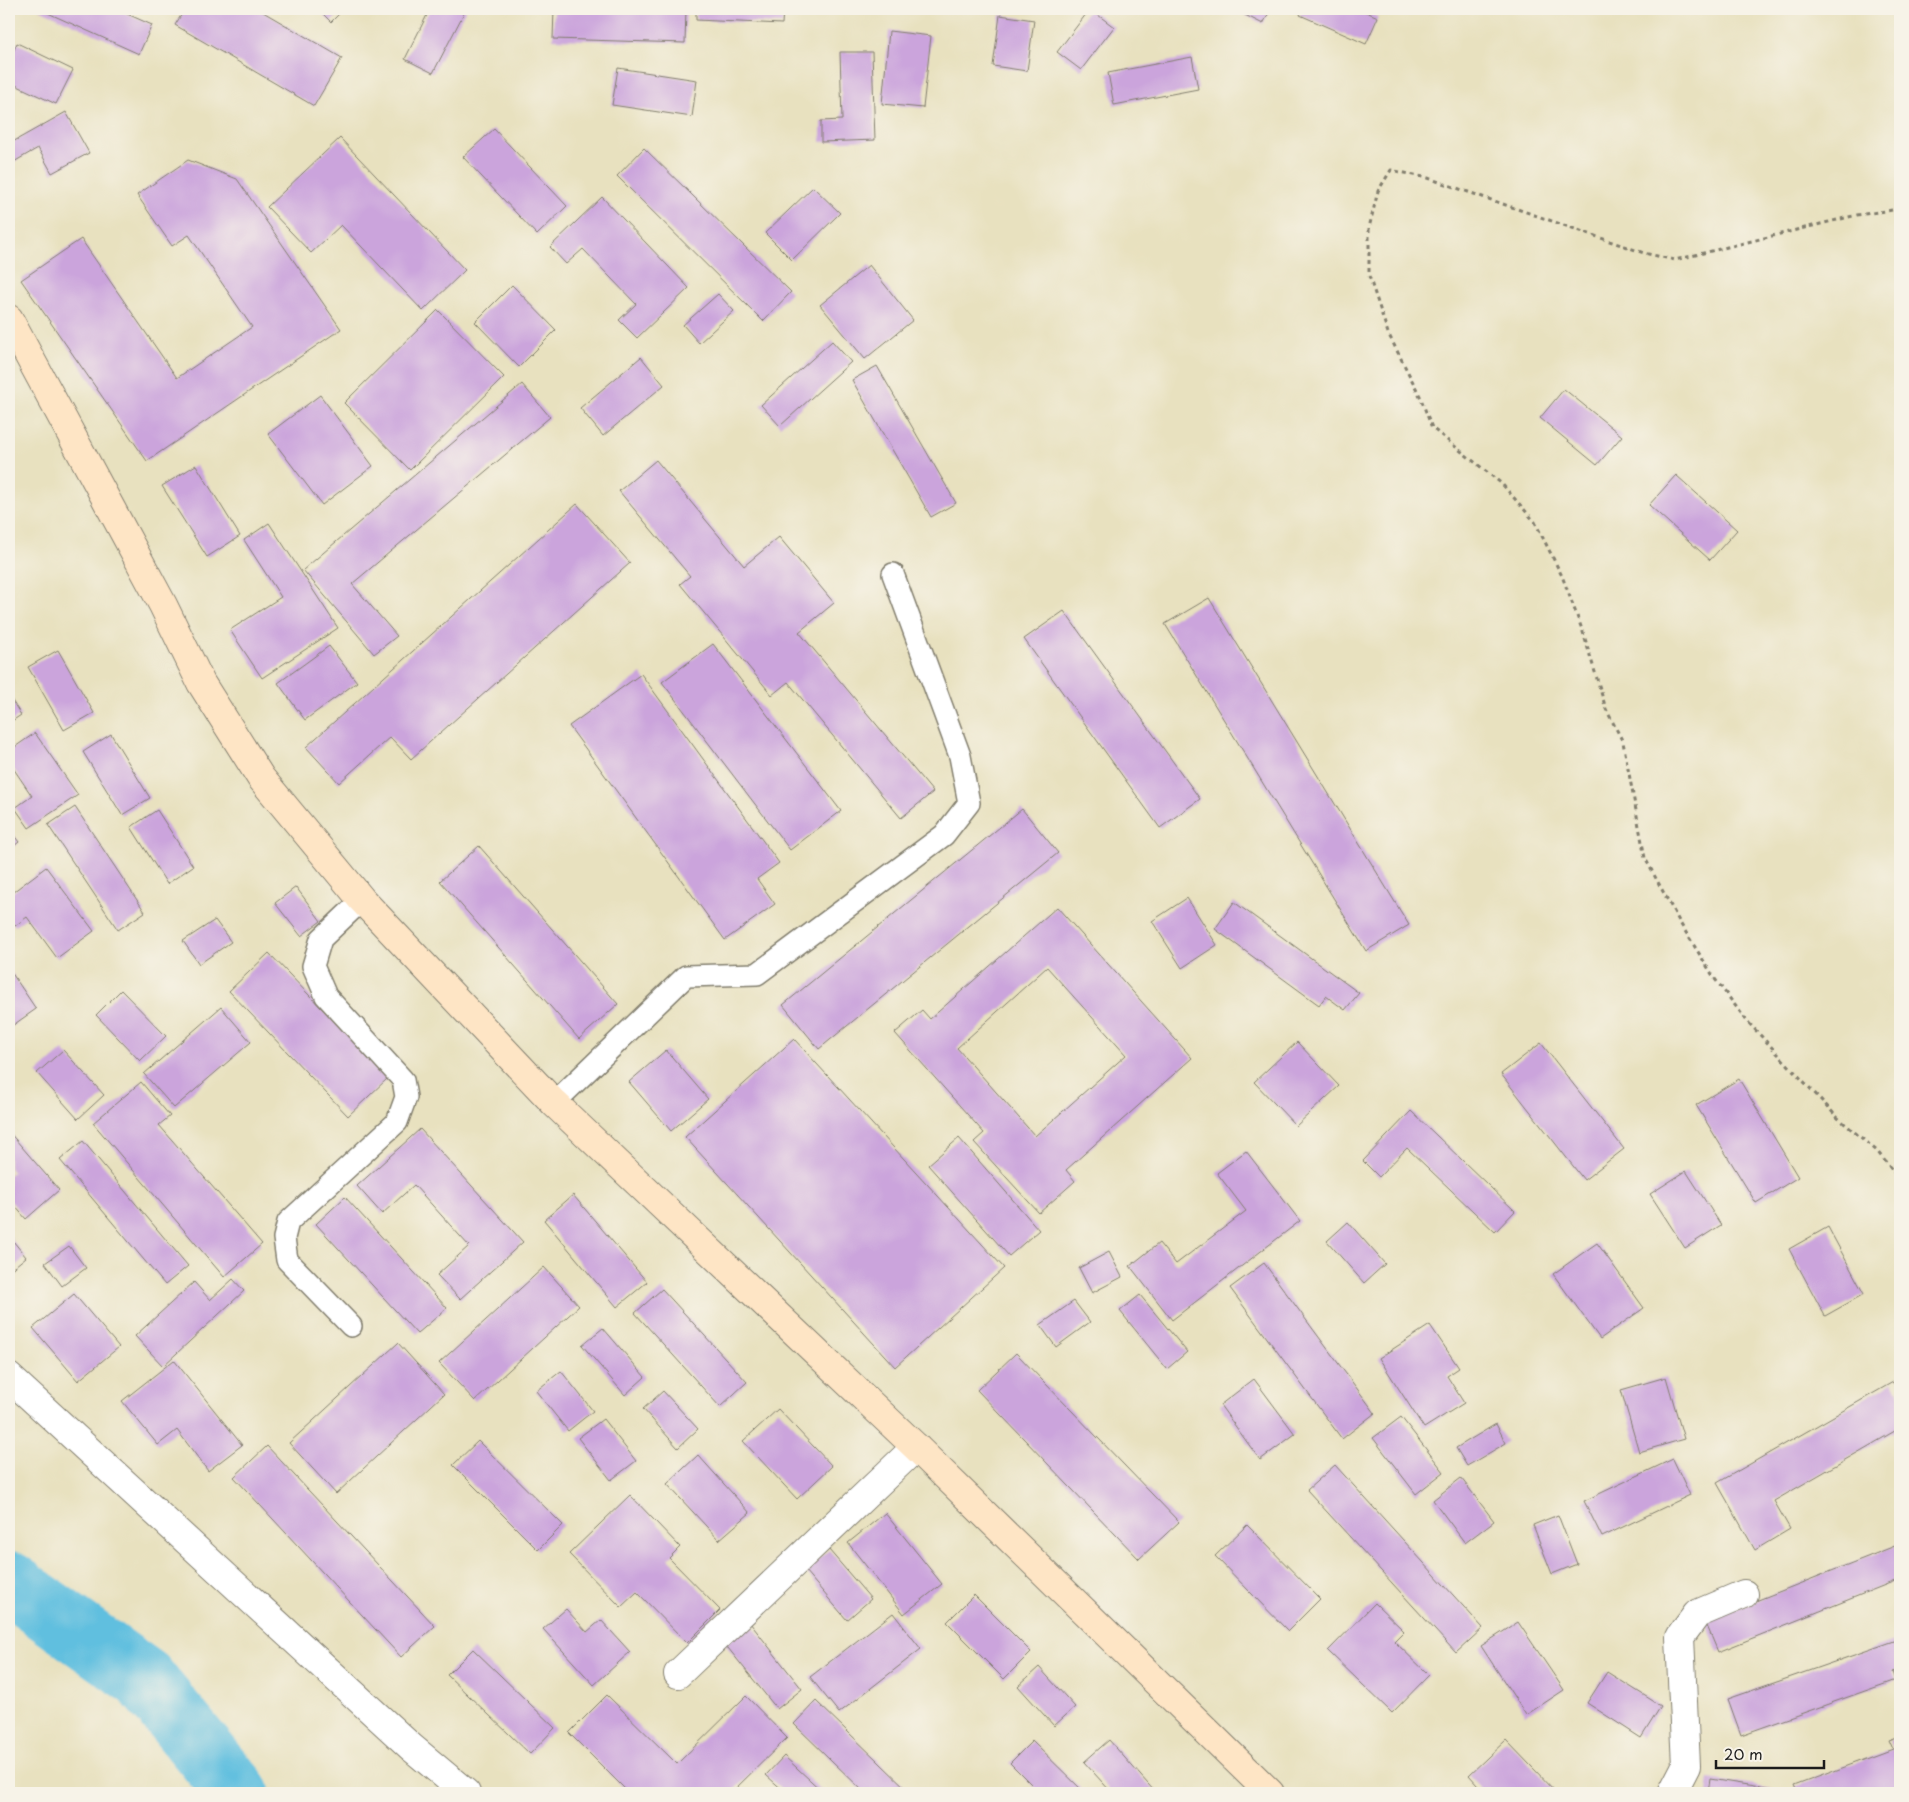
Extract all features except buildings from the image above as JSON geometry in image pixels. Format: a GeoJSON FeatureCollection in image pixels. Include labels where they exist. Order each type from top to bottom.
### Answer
{"type":"FeatureCollection","features":[{"type":"Feature","properties":{"kind":"main road"},"geometry":{"type":"LineString","coordinates":[[9,319],[158,597],[201,683],[260,778],[362,900],[554,1103],[916,1447],[1270,1793]]}},
{"type":"Feature","properties":{"kind":"street"},"geometry":{"type":"LineString","coordinates":[[9,1376],[411,1747],[466,1793]]}},
{"type":"Feature","properties":{"kind":"street"},"geometry":{"type":"LineString","coordinates":[[678,1674],[916,1447]]}},
{"type":"Feature","properties":{"kind":"street"},"geometry":{"type":"LineString","coordinates":[[1672,1793],[1686,1766],[1680,1637],[1697,1614],[1744,1594]]}},
{"type":"Feature","properties":{"kind":"lane"},"geometry":{"type":"LineString","coordinates":[[554,1103],[686,976],[757,974],[944,835],[969,803],[960,756],[893,574]]}},
{"type":"Feature","properties":{"kind":"lane"},"geometry":{"type":"LineString","coordinates":[[351,1326],[287,1260],[284,1238],[288,1222],[397,1122],[406,1097],[403,1080],[326,996],[313,966],[321,939],[362,900]]}},
{"type":"Feature","properties":{"kind":"path"},"geometry":{"type":"LineString","coordinates":[[1900,208],[1858,215],[1675,260],[1627,248],[1428,178],[1391,170],[1378,191],[1369,228],[1369,276],[1388,333],[1408,370],[1432,428],[1502,484],[1535,522],[1562,576],[1583,632],[1606,709],[1623,742],[1645,858],[1680,923],[1715,979],[1747,1021],[1838,1118],[1877,1151],[1900,1180]]}},
{"type":"Feature","properties":{"kind":"waterway"},"geometry":{"type":"LineString","coordinates":[[9,1583],[144,1679],[238,1793]]}}]}
